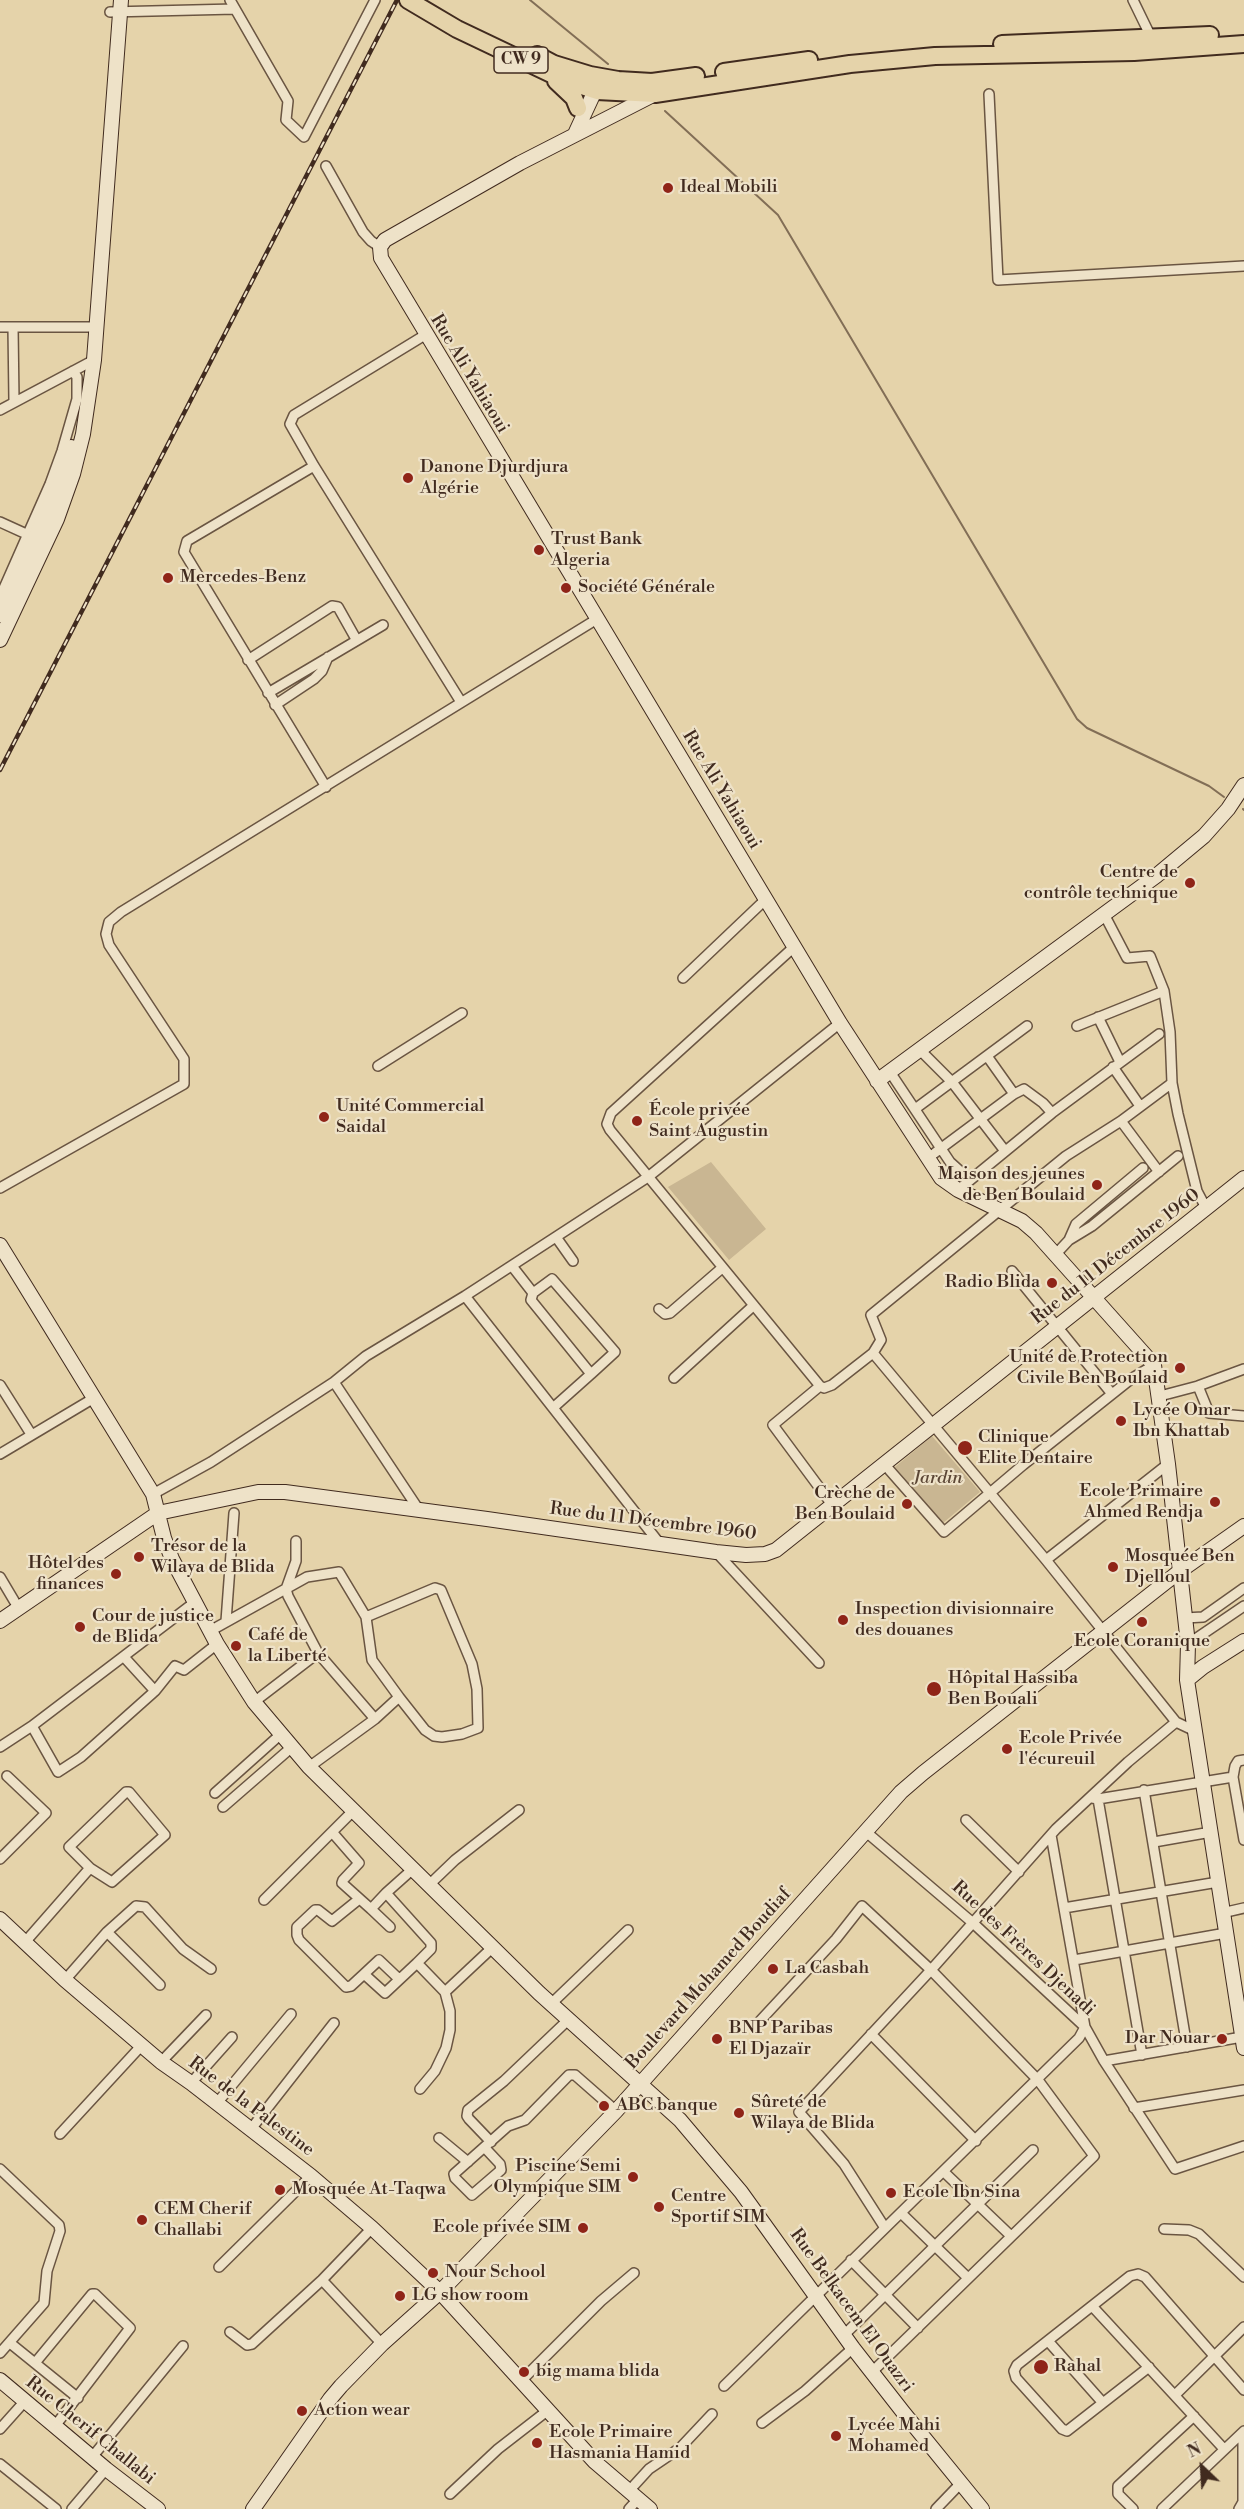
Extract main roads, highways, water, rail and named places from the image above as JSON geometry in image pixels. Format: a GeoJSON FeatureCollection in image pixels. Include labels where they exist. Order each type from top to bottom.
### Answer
{"type":"FeatureCollection","features":[{"type":"Feature","properties":{"kind":"highway","name":"CW 9"},"geometry":{"type":"LineString","coordinates":[[408,0],[460,24],[546,73],[593,83]]}},
{"type":"Feature","properties":{"kind":"highway","name":"CW 9"},"geometry":{"type":"LineString","coordinates":[[430,0],[460,24]]}},
{"type":"Feature","properties":{"kind":"highway"},"geometry":{"type":"LineString","coordinates":[[460,24],[593,83],[655,94],[850,64],[935,56],[1134,52],[1244,44]]}},
{"type":"Feature","properties":{"kind":"highway"},"geometry":{"type":"LineString","coordinates":[[593,83],[652,82],[891,49],[1244,33]]}},
{"type":"Feature","properties":{"kind":"highway"},"geometry":{"type":"LineString","coordinates":[[546,73],[568,91],[578,108]]}},
{"type":"Feature","properties":{"kind":"main road"},"geometry":{"type":"LineString","coordinates":[[0,640],[57,519],[73,474],[82,434],[93,327],[115,6]]}},
{"type":"Feature","properties":{"kind":"main road"},"geometry":{"type":"LineString","coordinates":[[575,134],[578,108],[593,83]]}},
{"type":"Feature","properties":{"kind":"main road"},"geometry":{"type":"LineString","coordinates":[[575,134],[593,83]]}},
{"type":"Feature","properties":{"kind":"main road"},"geometry":{"type":"LineString","coordinates":[[575,134],[655,94]]}},
{"type":"Feature","properties":{"kind":"main road","name":"Rue Ali Yahiaoui"},"geometry":{"type":"LineString","coordinates":[[575,134],[385,240],[380,247],[384,266],[840,1023],[941,1178],[958,1190],[1022,1221],[1056,1254],[1154,1365],[1160,1396],[1180,1571]]}},
{"type":"Feature","properties":{"kind":"main road"},"geometry":{"type":"LineString","coordinates":[[0,615],[32,536],[61,481],[90,362]]}},
{"type":"Feature","properties":{"kind":"main road"},"geometry":{"type":"LineString","coordinates":[[878,1081],[1156,876],[1204,836],[1228,809],[1244,785]]}},
{"type":"Feature","properties":{"kind":"main road","name":"Rue du 11 Décembre 1960"},"geometry":{"type":"LineString","coordinates":[[0,1621],[158,1513],[258,1492],[285,1492],[716,1552],[765,1554],[776,1550],[833,1506],[1244,1178]]}},
{"type":"Feature","properties":{"kind":"main road","name":"Rue Belkacem El Ouazri"},"geometry":{"type":"LineString","coordinates":[[0,1245],[153,1494],[172,1559],[217,1644],[254,1702],[309,1767],[551,2004],[680,2120],[741,2192],[853,2348],[982,2509]]}},
{"type":"Feature","properties":{"kind":"main road","name":"Boulevard Mohamed Boudiaf"},"geometry":{"type":"LineString","coordinates":[[253,2509],[330,2399],[382,2344],[440,2292],[616,2111],[865,1831],[923,1773],[1180,1571],[1244,1527]]}},
{"type":"Feature","properties":{"kind":"main road"},"geometry":{"type":"LineString","coordinates":[[1180,1571],[1188,1644],[1187,1680],[1243,2043]]}},
{"type":"Feature","properties":{"kind":"main road"},"geometry":{"type":"LineString","coordinates":[[1187,1680],[1244,1641]]}},
{"type":"Feature","properties":{"kind":"main road"},"geometry":{"type":"LineString","coordinates":[[1187,1680],[1199,1678],[1244,1652]]}},
{"type":"Feature","properties":{"kind":"main road","name":"Rue de la Palestine"},"geometry":{"type":"LineString","coordinates":[[0,1919],[65,1980],[161,2062],[311,2176],[372,2228],[440,2292],[522,2380],[547,2411],[632,2500],[650,2509]]}},
{"type":"Feature","properties":{"kind":"main road","name":"Rue Cherif Challabi"},"geometry":{"type":"LineString","coordinates":[[0,2380],[106,2469],[159,2509]]}},
{"type":"Feature","properties":{"kind":"waterway"},"geometry":{"type":"LineString","coordinates":[[530,0],[608,64]]}},
{"type":"Feature","properties":{"kind":"waterway"},"geometry":{"type":"LineString","coordinates":[[665,111],[778,215],[1077,719],[1087,728],[1209,786],[1224,797]]}},
{"type":"Feature","properties":{"kind":"railway"},"geometry":{"type":"LineString","coordinates":[[0,770],[397,0]]}},
{"type":"Feature","properties":{"kind":"place","name":"Ideal Mobili"},"geometry":{"type":"Point","coordinates":[668,188]}},
{"type":"Feature","properties":{"kind":"place","name":"Danone Djurdjura Algérie"},"geometry":{"type":"Point","coordinates":[408,478]}},
{"type":"Feature","properties":{"kind":"place","name":"Trust Bank Algeria"},"geometry":{"type":"Point","coordinates":[539,550]}},
{"type":"Feature","properties":{"kind":"place","name":"Mercedes-Benz"},"geometry":{"type":"Point","coordinates":[168,578]}},
{"type":"Feature","properties":{"kind":"place","name":"Société Générale"},"geometry":{"type":"Point","coordinates":[566,588]}},
{"type":"Feature","properties":{"kind":"place","name":"Centre de contrôle technique"},"geometry":{"type":"Point","coordinates":[1190,883]}},
{"type":"Feature","properties":{"kind":"place","name":"Unité Commercial Saidal"},"geometry":{"type":"Point","coordinates":[324,1117]}},
{"type":"Feature","properties":{"kind":"place","name":"École privée Saint Augustin"},"geometry":{"type":"Point","coordinates":[637,1121]}},
{"type":"Feature","properties":{"kind":"place","name":"Maison des jeunes de Ben Boulaid"},"geometry":{"type":"Point","coordinates":[1097,1185]}},
{"type":"Feature","properties":{"kind":"place","name":"Radio Blida"},"geometry":{"type":"Point","coordinates":[1052,1283]}},
{"type":"Feature","properties":{"kind":"place","name":"Unité de Protection Civile Ben Boulaid"},"geometry":{"type":"Point","coordinates":[1180,1368]}},
{"type":"Feature","properties":{"kind":"place","name":"Lycée Omar Ibn Khattab"},"geometry":{"type":"Point","coordinates":[1121,1421]}},
{"type":"Feature","properties":{"kind":"place","name":"Clinique Elite Dentaire"},"geometry":{"type":"Point","coordinates":[965,1448]}},
{"type":"Feature","properties":{"kind":"place","name":"Ecole Primaire Ahmed Rendja"},"geometry":{"type":"Point","coordinates":[1215,1502]}},
{"type":"Feature","properties":{"kind":"place","name":"Crèche de Ben Boulaid"},"geometry":{"type":"Point","coordinates":[907,1504]}},
{"type":"Feature","properties":{"kind":"place","name":"Trésor de la Wilaya de Blida"},"geometry":{"type":"Point","coordinates":[139,1557]}},
{"type":"Feature","properties":{"kind":"place","name":"Mosquée Ben Djelloul"},"geometry":{"type":"Point","coordinates":[1113,1567]}},
{"type":"Feature","properties":{"kind":"place","name":"Hôtel des finances"},"geometry":{"type":"Point","coordinates":[116,1574]}},
{"type":"Feature","properties":{"kind":"place","name":"Inspection divisionnaire des douanes"},"geometry":{"type":"Point","coordinates":[843,1620]}},
{"type":"Feature","properties":{"kind":"place","name":"Ecole Coranique"},"geometry":{"type":"Point","coordinates":[1142,1622]}},
{"type":"Feature","properties":{"kind":"place","name":"Cour de justice de Blida"},"geometry":{"type":"Point","coordinates":[80,1627]}},
{"type":"Feature","properties":{"kind":"place","name":"Café de la Liberté"},"geometry":{"type":"Point","coordinates":[236,1646]}},
{"type":"Feature","properties":{"kind":"place","name":"Hôpital Hassiba Ben Bouali"},"geometry":{"type":"Point","coordinates":[934,1689]}},
{"type":"Feature","properties":{"kind":"place","name":"Ecole Privée l'écureuil"},"geometry":{"type":"Point","coordinates":[1007,1749]}},
{"type":"Feature","properties":{"kind":"place","name":"La Casbah"},"geometry":{"type":"Point","coordinates":[773,1969]}},
{"type":"Feature","properties":{"kind":"place","name":"BNP Paribas El Djazaïr"},"geometry":{"type":"Point","coordinates":[717,2039]}},
{"type":"Feature","properties":{"kind":"place","name":"Dar Nouar"},"geometry":{"type":"Point","coordinates":[1222,2039]}},
{"type":"Feature","properties":{"kind":"place","name":"ABC banque"},"geometry":{"type":"Point","coordinates":[604,2106]}},
{"type":"Feature","properties":{"kind":"place","name":"Sûreté de Wilaya de Blida"},"geometry":{"type":"Point","coordinates":[739,2113]}},
{"type":"Feature","properties":{"kind":"place","name":"Piscine Semi Olympique SIM"},"geometry":{"type":"Point","coordinates":[633,2177]}},
{"type":"Feature","properties":{"kind":"place","name":"Mosquée At-Taqwa"},"geometry":{"type":"Point","coordinates":[280,2190]}},
{"type":"Feature","properties":{"kind":"place","name":"Ecole Ibn Sina"},"geometry":{"type":"Point","coordinates":[891,2193]}},
{"type":"Feature","properties":{"kind":"place","name":"Centre Sportif SIM"},"geometry":{"type":"Point","coordinates":[659,2207]}},
{"type":"Feature","properties":{"kind":"place","name":"CEM Cherif Challabi"},"geometry":{"type":"Point","coordinates":[142,2220]}},
{"type":"Feature","properties":{"kind":"place","name":"Ecole privée SIM"},"geometry":{"type":"Point","coordinates":[583,2228]}},
{"type":"Feature","properties":{"kind":"place","name":"Nour School"},"geometry":{"type":"Point","coordinates":[433,2273]}},
{"type":"Feature","properties":{"kind":"place","name":"LG show room"},"geometry":{"type":"Point","coordinates":[400,2296]}},
{"type":"Feature","properties":{"kind":"place","name":"Rahal"},"geometry":{"type":"Point","coordinates":[1041,2367]}},
{"type":"Feature","properties":{"kind":"place","name":"big mama blida"},"geometry":{"type":"Point","coordinates":[524,2372]}},
{"type":"Feature","properties":{"kind":"place","name":"Action wear"},"geometry":{"type":"Point","coordinates":[302,2411]}},
{"type":"Feature","properties":{"kind":"place","name":"Lycée Mahi Mohamed"},"geometry":{"type":"Point","coordinates":[836,2436]}},
{"type":"Feature","properties":{"kind":"place","name":"Ecole Primaire Hasmania Hamid"},"geometry":{"type":"Point","coordinates":[537,2443]}},
{"type":"Feature","properties":{"kind":"park label","name":"Jardin"},"geometry":{"type":"Point","coordinates":[938,1479]}}]}
